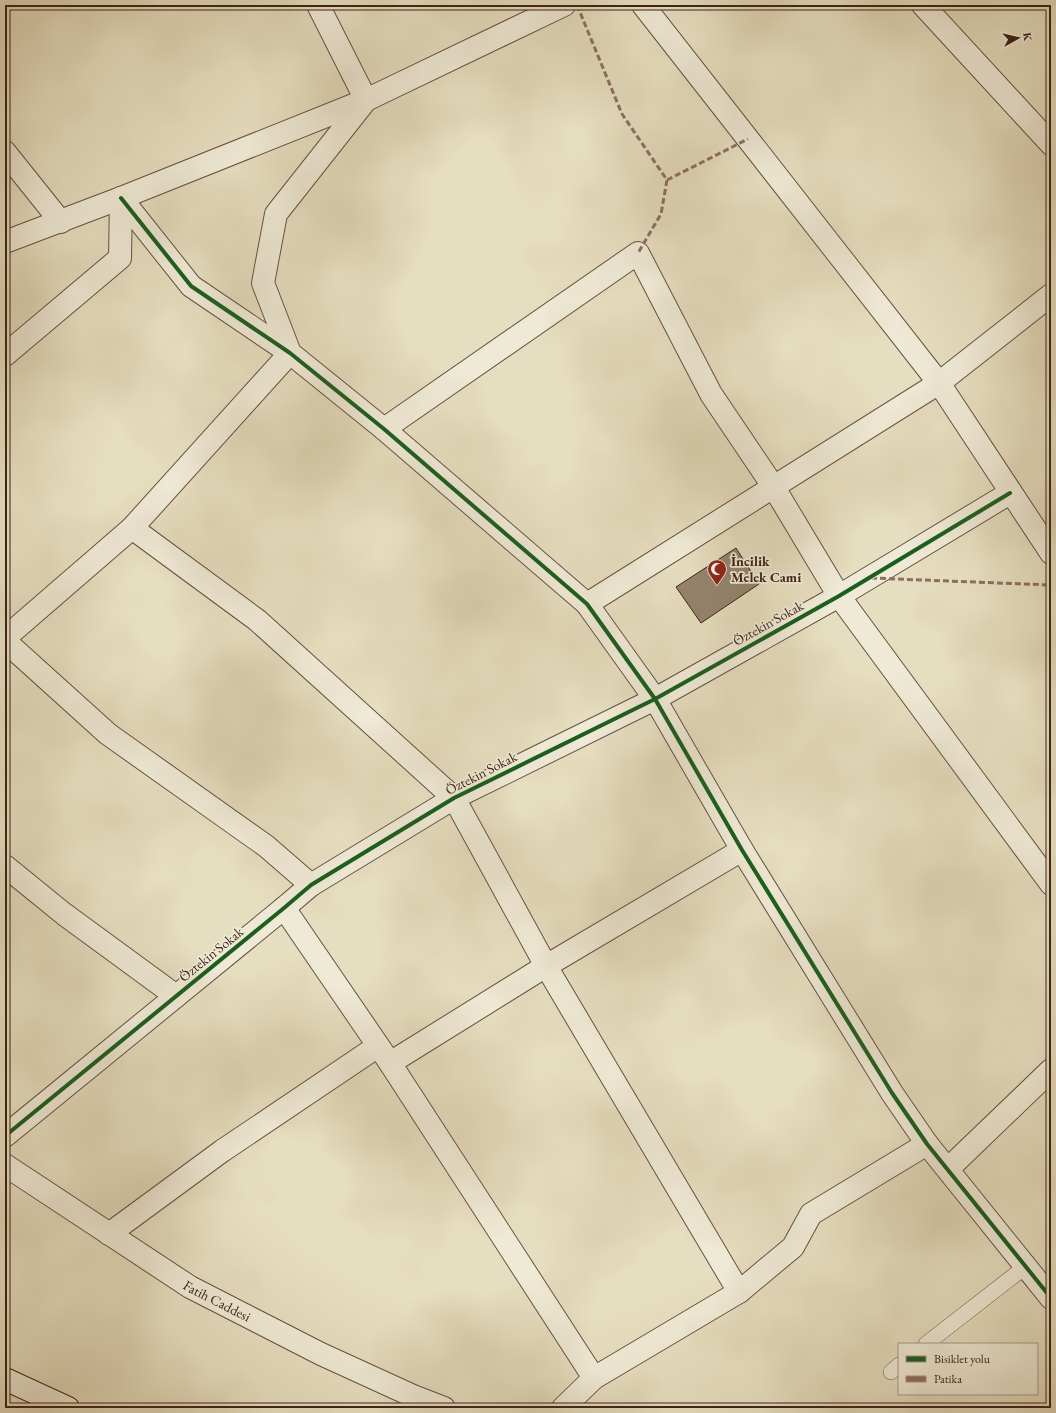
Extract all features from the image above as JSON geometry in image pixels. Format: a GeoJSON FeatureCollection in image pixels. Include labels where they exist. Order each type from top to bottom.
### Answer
{"type":"FeatureCollection","features":[{"type":"Feature","properties":{"kind":"street"},"geometry":{"type":"LineString","coordinates":[[318,5],[366,100]]}},
{"type":"Feature","properties":{"kind":"street"},"geometry":{"type":"LineString","coordinates":[[5,242],[61,222],[366,100],[564,5]]}},
{"type":"Feature","properties":{"kind":"street"},"geometry":{"type":"LineString","coordinates":[[643,5],[939,383],[1010,493],[1051,552]]}},
{"type":"Feature","properties":{"kind":"street"},"geometry":{"type":"LineString","coordinates":[[923,5],[1051,144]]}},
{"type":"Feature","properties":{"kind":"street"},"geometry":{"type":"LineString","coordinates":[[290,353],[262,283],[276,214],[366,100]]}},
{"type":"Feature","properties":{"kind":"street"},"geometry":{"type":"LineString","coordinates":[[5,152],[61,222]]}},
{"type":"Feature","properties":{"kind":"street"},"geometry":{"type":"LineString","coordinates":[[121,198],[191,286],[290,353],[384,428],[587,604],[655,699],[742,850],[892,1093],[927,1144],[1051,1298]]}},
{"type":"Feature","properties":{"kind":"street"},"geometry":{"type":"LineString","coordinates":[[5,355],[120,258],[121,198]]}},
{"type":"Feature","properties":{"kind":"street"},"geometry":{"type":"LineString","coordinates":[[384,428],[638,254],[711,394],[772,486],[839,596],[1051,884]]}},
{"type":"Feature","properties":{"kind":"street"},"geometry":{"type":"LineString","coordinates":[[587,604],[772,486],[939,383],[1051,295]]}},
{"type":"Feature","properties":{"kind":"street"},"geometry":{"type":"LineString","coordinates":[[5,638],[132,528],[290,353]]}},
{"type":"Feature","properties":{"kind":"street","name":"Öztekin Sokak"},"geometry":{"type":"LineString","coordinates":[[5,1136],[311,885],[454,798],[655,699],[839,596],[1010,493]]}},
{"type":"Feature","properties":{"kind":"street"},"geometry":{"type":"LineString","coordinates":[[132,528],[257,620],[454,798],[546,966],[739,1292]]}},
{"type":"Feature","properties":{"kind":"street"},"geometry":{"type":"LineString","coordinates":[[5,641],[108,734],[266,846],[311,885]]}},
{"type":"Feature","properties":{"kind":"street"},"geometry":{"type":"LineString","coordinates":[[109,1234],[222,1151],[384,1054],[546,966],[742,850]]}},
{"type":"Feature","properties":{"kind":"street"},"geometry":{"type":"LineString","coordinates":[[5,866],[64,914],[176,996]]}},
{"type":"Feature","properties":{"kind":"street"},"geometry":{"type":"LineString","coordinates":[[284,908],[384,1054],[594,1378]]}},
{"type":"Feature","properties":{"kind":"street"},"geometry":{"type":"LineString","coordinates":[[948,1169],[1051,1070]]}},
{"type":"Feature","properties":{"kind":"street"},"geometry":{"type":"LineString","coordinates":[[563,1408],[594,1378],[739,1292],[793,1247],[810,1214],[927,1144]]}},
{"type":"Feature","properties":{"kind":"street","name":"Fatih Caddesi"},"geometry":{"type":"LineString","coordinates":[[5,1164],[196,1290],[321,1354],[413,1396],[444,1408]]}},
{"type":"Feature","properties":{"kind":"street"},"geometry":{"type":"LineString","coordinates":[[5,1379],[68,1408]]}},
{"type":"Feature","properties":{"kind":"lane"},"geometry":{"type":"LineString","coordinates":[[927,1343],[1025,1267]]}},
{"type":"Feature","properties":{"kind":"building","name":"İncilik Melek Cami"},"geometry":{"type":"Polygon","coordinates":[[[736,548],[759,584],[701,623],[676,587],[736,548]]]}},
{"type":"Feature","properties":{"kind":"marked path"},"geometry":{"type":"LineString","coordinates":[[577,5],[622,114],[667,180],[661,214],[638,253]]}},
{"type":"Feature","properties":{"kind":"marked path"},"geometry":{"type":"LineString","coordinates":[[667,180],[748,139]]}},
{"type":"Feature","properties":{"kind":"marked path"},"geometry":{"type":"LineString","coordinates":[[871,578],[1051,585]]}},
{"type":"Feature","properties":{"kind":"cycle path"},"geometry":{"type":"LineString","coordinates":[[121,198],[191,286],[290,353],[384,429],[587,604],[655,699],[742,850],[892,1093],[927,1144],[1051,1298]]}},
{"type":"Feature","properties":{"kind":"cycle path"},"geometry":{"type":"LineString","coordinates":[[5,1136],[311,885],[454,798],[655,699],[839,596],[1010,493]]}},
{"type":"Feature","properties":{"kind":"place","name":"İncilik Melek Cami"},"geometry":{"type":"Point","coordinates":[717,586]}}]}
